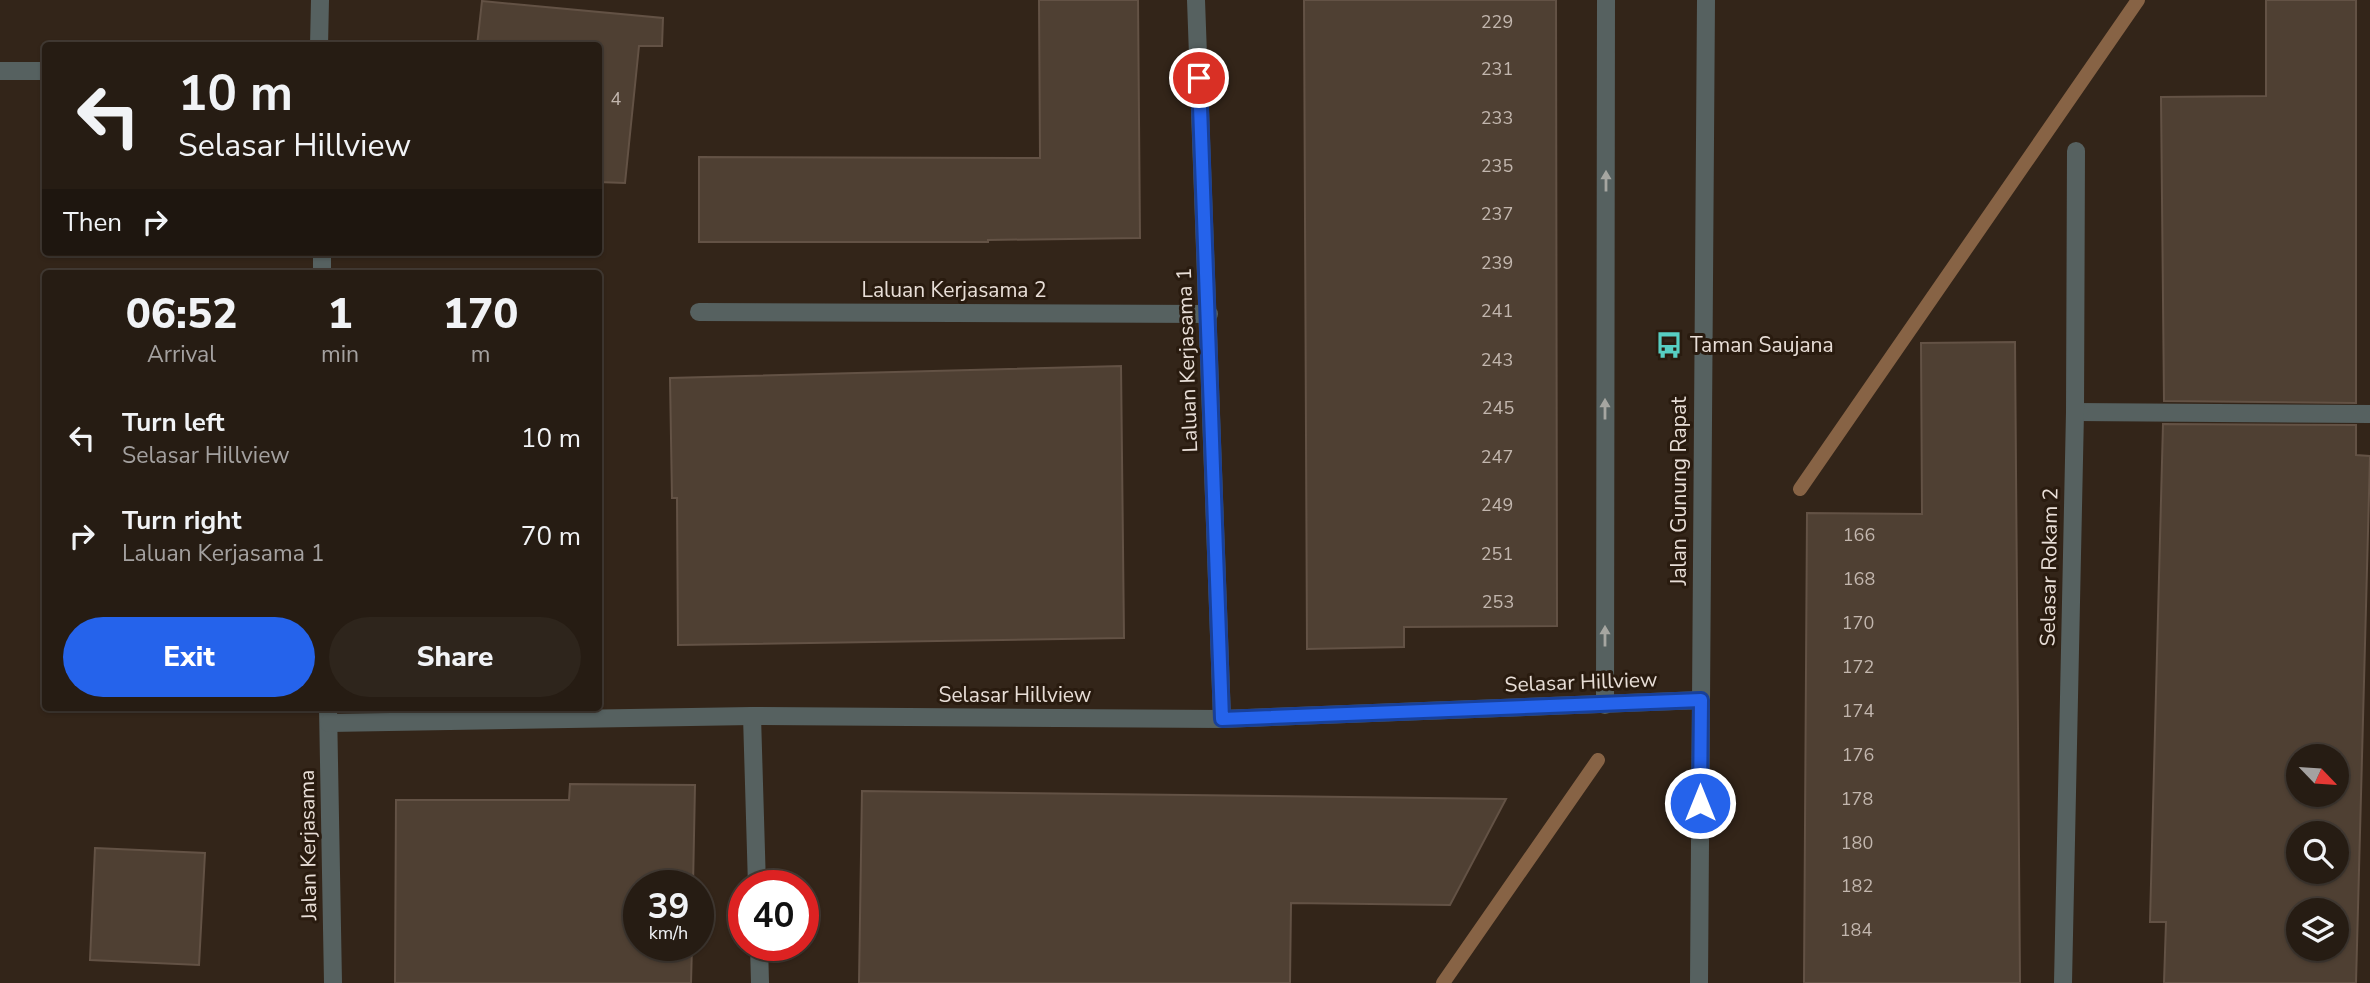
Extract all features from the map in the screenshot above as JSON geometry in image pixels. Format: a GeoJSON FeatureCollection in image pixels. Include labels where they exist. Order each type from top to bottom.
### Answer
{"type":"FeatureCollection","features":[{"type":"Feature","properties":{"kind":"street"},"geometry":{"type":"LineString","coordinates":[[319,42],[320,0]]}},
{"type":"Feature","properties":{"kind":"street","name":"Laluan Kerjasama 1"},"geometry":{"type":"LineString","coordinates":[[1196,0],[1222,719]]}},
{"type":"Feature","properties":{"kind":"street"},"geometry":{"type":"LineString","coordinates":[[1605,705],[1606,0]]}},
{"type":"Feature","properties":{"kind":"street","name":"Jalan Gunung Rapat"},"geometry":{"type":"LineString","coordinates":[[1699,983],[1706,0]]}},
{"type":"Feature","properties":{"kind":"street"},"geometry":{"type":"LineString","coordinates":[[0,71],[42,71]]}},
{"type":"Feature","properties":{"kind":"street","name":"Selasar Rokam 2"},"geometry":{"type":"LineString","coordinates":[[2063,983],[2075,412],[2076,151]]}},
{"type":"Feature","properties":{"kind":"street","name":"Laluan Kerjasama 2"},"geometry":{"type":"LineString","coordinates":[[699,312],[1209,314]]}},
{"type":"Feature","properties":{"kind":"street"},"geometry":{"type":"LineString","coordinates":[[2075,412],[2370,414]]}},
{"type":"Feature","properties":{"kind":"street","name":"Selasar Hillview"},"geometry":{"type":"LineString","coordinates":[[329,715],[1222,719],[1701,700]]}},
{"type":"Feature","properties":{"kind":"street","name":"Jalan Kerjasama"},"geometry":{"type":"LineString","coordinates":[[329,715],[333,983]]}},
{"type":"Feature","properties":{"kind":"street"},"geometry":{"type":"LineString","coordinates":[[752,716],[757,870]]}},
{"type":"Feature","properties":{"kind":"street"},"geometry":{"type":"LineString","coordinates":[[759,961],[760,983]]}},
{"type":"Feature","properties":{"kind":"building"},"geometry":{"type":"Polygon","coordinates":[[[1039,0],[1138,0],[1140,238],[988,242],[699,242],[699,157],[1040,158],[1039,0]]]}},
{"type":"Feature","properties":{"kind":"building"},"geometry":{"type":"Polygon","coordinates":[[[1304,0],[1556,0],[1557,626],[1404,627],[1404,647],[1307,649],[1304,0]]]}},
{"type":"Feature","properties":{"kind":"building"},"geometry":{"type":"Polygon","coordinates":[[[2266,0],[2356,0],[2356,403],[2164,401],[2161,97],[2266,96],[2266,0]]]}},
{"type":"Feature","properties":{"kind":"building"},"geometry":{"type":"Polygon","coordinates":[[[482,1],[663,18],[662,46],[639,46],[625,183],[602,182],[602,42],[477,42],[482,1]]]}},
{"type":"Feature","properties":{"kind":"building"},"geometry":{"type":"Polygon","coordinates":[[[2015,342],[2020,983],[1804,983],[1807,513],[1922,514],[1921,343],[2015,342]]]}},
{"type":"Feature","properties":{"kind":"building"},"geometry":{"type":"Polygon","coordinates":[[[1121,366],[1124,638],[678,645],[677,498],[672,498],[670,378],[1121,366]]]}},
{"type":"Feature","properties":{"kind":"building"},"geometry":{"type":"Polygon","coordinates":[[[2163,424],[2356,425],[2356,455],[2370,456],[2356,983],[2164,983],[2166,922],[2150,922],[2163,424]]]}},
{"type":"Feature","properties":{"kind":"building"},"geometry":{"type":"Polygon","coordinates":[[[570,784],[695,785],[693,870],[623,870],[623,961],[692,961],[691,983],[395,983],[396,800],[569,800],[570,784]]]}},
{"type":"Feature","properties":{"kind":"building"},"geometry":{"type":"Polygon","coordinates":[[[862,791],[1506,799],[1450,905],[1291,903],[1290,983],[859,983],[862,791]]]}},
{"type":"Feature","properties":{"kind":"building"},"geometry":{"type":"Polygon","coordinates":[[[95,848],[205,853],[199,965],[90,960],[95,848]]]}},
{"type":"Feature","properties":{"kind":"waterway"},"geometry":{"type":"LineString","coordinates":[[1800,489],[2138,0]]}},
{"type":"Feature","properties":{"kind":"waterway"},"geometry":{"type":"LineString","coordinates":[[1443,983],[1598,760]]}},
{"type":"Feature","properties":{"kind":"place","name":"Taman Saujana"},"geometry":{"type":"Point","coordinates":[1669,345]}},
{"type":"Feature","properties":{"kind":"route"},"geometry":{"type":"LineString","coordinates":[[1199,78],[1222,719],[1701,700],[1700,803]]}}]}
